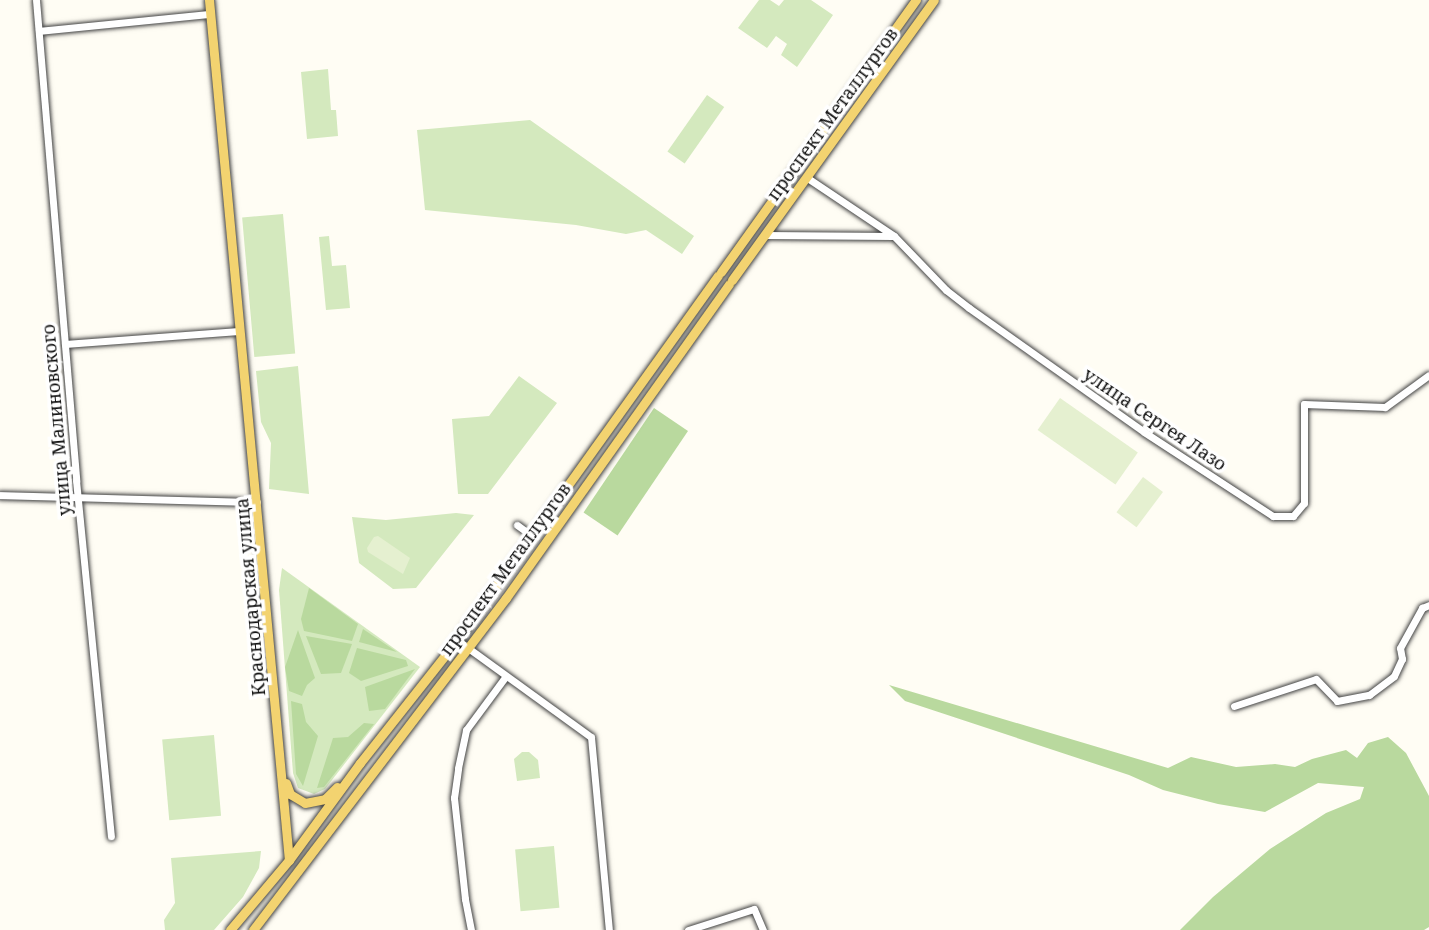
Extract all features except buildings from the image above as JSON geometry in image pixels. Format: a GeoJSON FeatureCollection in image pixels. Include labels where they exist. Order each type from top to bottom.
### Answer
{"type":"FeatureCollection","features":[{"type":"Feature","properties":{"kind":"main road","name":"Краснодарская улица"},"geometry":{"type":"LineString","coordinates":[[209,0],[289,860]]}},
{"type":"Feature","properties":{"kind":"main road","name":"проспект Металлургов"},"geometry":{"type":"LineString","coordinates":[[230,930],[289,860],[360,763],[457,640],[916,0]]}},
{"type":"Feature","properties":{"kind":"main road","name":"проспект Металлургов"},"geometry":{"type":"LineString","coordinates":[[253,930],[469,648],[934,0]]}},
{"type":"Feature","properties":{"kind":"main road"},"geometry":{"type":"LineString","coordinates":[[794,171],[806,177]]}},
{"type":"Feature","properties":{"kind":"main road"},"geometry":{"type":"LineString","coordinates":[[283,775],[296,799],[314,803],[325,799],[360,763]]}},
{"type":"Feature","properties":{"kind":"main road"},"geometry":{"type":"LineString","coordinates":[[289,860],[300,870]]}},
{"type":"Feature","properties":{"kind":"street","name":"улица Малиновского"},"geometry":{"type":"LineString","coordinates":[[36,0],[78,495],[111,836]]}},
{"type":"Feature","properties":{"kind":"street"},"geometry":{"type":"LineString","coordinates":[[39,31],[210,13]]}},
{"type":"Feature","properties":{"kind":"street","name":"улица Сергея Лазо"},"geometry":{"type":"LineString","coordinates":[[806,177],[894,236],[946,290],[969,309],[1144,432],[1273,516],[1293,516],[1304,503],[1304,404],[1385,407],[1429,375]]}},
{"type":"Feature","properties":{"kind":"street"},"geometry":{"type":"LineString","coordinates":[[764,235],[894,236]]}},
{"type":"Feature","properties":{"kind":"street"},"geometry":{"type":"LineString","coordinates":[[65,344],[239,331]]}},
{"type":"Feature","properties":{"kind":"street"},"geometry":{"type":"LineString","coordinates":[[0,495],[78,495],[257,502]]}},
{"type":"Feature","properties":{"kind":"street"},"geometry":{"type":"LineString","coordinates":[[517,525],[532,536]]}},
{"type":"Feature","properties":{"kind":"street"},"geometry":{"type":"LineString","coordinates":[[1234,706],[1316,679],[1337,701],[1368,695],[1394,676],[1402,659],[1400,649],[1422,608],[1429,605]]}},
{"type":"Feature","properties":{"kind":"street"},"geometry":{"type":"LineString","coordinates":[[457,640],[591,737],[609,930]]}},
{"type":"Feature","properties":{"kind":"street"},"geometry":{"type":"LineString","coordinates":[[471,930],[455,810],[458,768],[466,730],[506,677]]}},
{"type":"Feature","properties":{"kind":"street"},"geometry":{"type":"LineString","coordinates":[[688,930],[754,909],[763,930]]}},
{"type":"Feature","properties":{"kind":"green space"},"geometry":{"type":"Polygon","coordinates":[[[759,0],[770,0],[779,6],[784,0],[811,0],[833,15],[797,67],[781,55],[787,44],[776,36],[767,48],[738,28],[759,0]]]}},
{"type":"Feature","properties":{"kind":"green space"},"geometry":{"type":"Polygon","coordinates":[[[328,69],[331,110],[336,110],[338,136],[307,139],[301,72],[328,69]]]}},
{"type":"Feature","properties":{"kind":"green space"},"geometry":{"type":"Polygon","coordinates":[[[707,95],[724,107],[685,164],[667,152],[707,95]]]}},
{"type":"Feature","properties":{"kind":"green space"},"geometry":{"type":"Polygon","coordinates":[[[530,120],[694,236],[682,254],[646,230],[626,234],[576,225],[425,210],[417,130],[530,120]]]}},
{"type":"Feature","properties":{"kind":"green space"},"geometry":{"type":"Polygon","coordinates":[[[283,214],[295,353],[254,357],[242,218],[283,214]]]}},
{"type":"Feature","properties":{"kind":"green space"},"geometry":{"type":"Polygon","coordinates":[[[329,236],[332,266],[346,265],[350,308],[326,310],[319,237],[329,236]]]}},
{"type":"Feature","properties":{"kind":"green space"},"geometry":{"type":"Polygon","coordinates":[[[298,366],[309,494],[269,489],[271,443],[261,422],[256,371],[298,366]]]}},
{"type":"Feature","properties":{"kind":"green space"},"geometry":{"type":"Polygon","coordinates":[[[519,376],[557,403],[488,494],[458,494],[452,419],[489,416],[519,376]]]}},
{"type":"Feature","properties":{"kind":"green space"},"geometry":{"type":"Polygon","coordinates":[[[1060,398],[1138,452],[1115,484],[1038,430],[1060,398]]]}},
{"type":"Feature","properties":{"kind":"green space"},"geometry":{"type":"Polygon","coordinates":[[[654,408],[688,431],[618,535],[584,512],[654,408]]]}},
{"type":"Feature","properties":{"kind":"green space"},"geometry":{"type":"Polygon","coordinates":[[[1143,477],[1163,492],[1136,527],[1117,512],[1143,477]]]}},
{"type":"Feature","properties":{"kind":"green space"},"geometry":{"type":"Polygon","coordinates":[[[456,513],[474,515],[416,588],[393,589],[359,563],[352,517],[386,520],[456,513]]]}},
{"type":"Feature","properties":{"kind":"green space"},"geometry":{"type":"Polygon","coordinates":[[[378,536],[410,558],[403,574],[368,552],[367,548],[374,537],[378,536]]]}},
{"type":"Feature","properties":{"kind":"green space"},"geometry":{"type":"Polygon","coordinates":[[[282,568],[420,667],[325,789],[314,794],[298,788],[293,773],[279,590],[282,568]]]}},
{"type":"Feature","properties":{"kind":"green space"},"geometry":{"type":"Polygon","coordinates":[[[309,588],[358,624],[352,641],[304,631],[301,619],[309,588]]]}},
{"type":"Feature","properties":{"kind":"green space"},"geometry":{"type":"Polygon","coordinates":[[[363,629],[397,652],[359,642],[363,629]]]}},
{"type":"Feature","properties":{"kind":"green space"},"geometry":{"type":"Polygon","coordinates":[[[298,630],[315,678],[307,685],[302,696],[289,691],[285,667],[298,630]]]}},
{"type":"Feature","properties":{"kind":"green space"},"geometry":{"type":"Polygon","coordinates":[[[306,636],[352,644],[341,673],[321,674],[306,636]]]}},
{"type":"Feature","properties":{"kind":"green space"},"geometry":{"type":"Polygon","coordinates":[[[357,648],[406,660],[408,666],[361,681],[349,673],[357,648]]]}},
{"type":"Feature","properties":{"kind":"green space"},"geometry":{"type":"Polygon","coordinates":[[[415,669],[385,709],[369,711],[365,687],[415,669]]]}},
{"type":"Feature","properties":{"kind":"green space"},"geometry":{"type":"Polygon","coordinates":[[[889,685],[1168,768],[1191,757],[1236,767],[1275,764],[1295,767],[1312,759],[1346,750],[1357,758],[1368,743],[1388,737],[1406,753],[1429,796],[1429,927],[1424,930],[1180,930],[1213,897],[1270,849],[1326,813],[1360,799],[1364,787],[1318,783],[1265,812],[1218,804],[1163,790],[1129,775],[905,701],[889,685]]]}},
{"type":"Feature","properties":{"kind":"green space"},"geometry":{"type":"Polygon","coordinates":[[[291,701],[302,704],[306,722],[318,736],[303,786],[296,774],[291,701]]]}},
{"type":"Feature","properties":{"kind":"green space"},"geometry":{"type":"Polygon","coordinates":[[[364,723],[374,724],[324,787],[317,788],[333,738],[348,737],[364,723]]]}},
{"type":"Feature","properties":{"kind":"green space"},"geometry":{"type":"Polygon","coordinates":[[[214,735],[221,816],[169,820],[162,740],[214,735]]]}},
{"type":"Feature","properties":{"kind":"green space"},"geometry":{"type":"Polygon","coordinates":[[[522,752],[529,752],[538,760],[540,778],[517,781],[514,759],[522,752]]]}},
{"type":"Feature","properties":{"kind":"green space"},"geometry":{"type":"Polygon","coordinates":[[[554,846],[559,908],[521,911],[515,849],[554,846]]]}},
{"type":"Feature","properties":{"kind":"green space"},"geometry":{"type":"Polygon","coordinates":[[[261,851],[259,868],[243,897],[214,930],[165,930],[164,920],[175,903],[171,858],[261,851]]]}}]}
